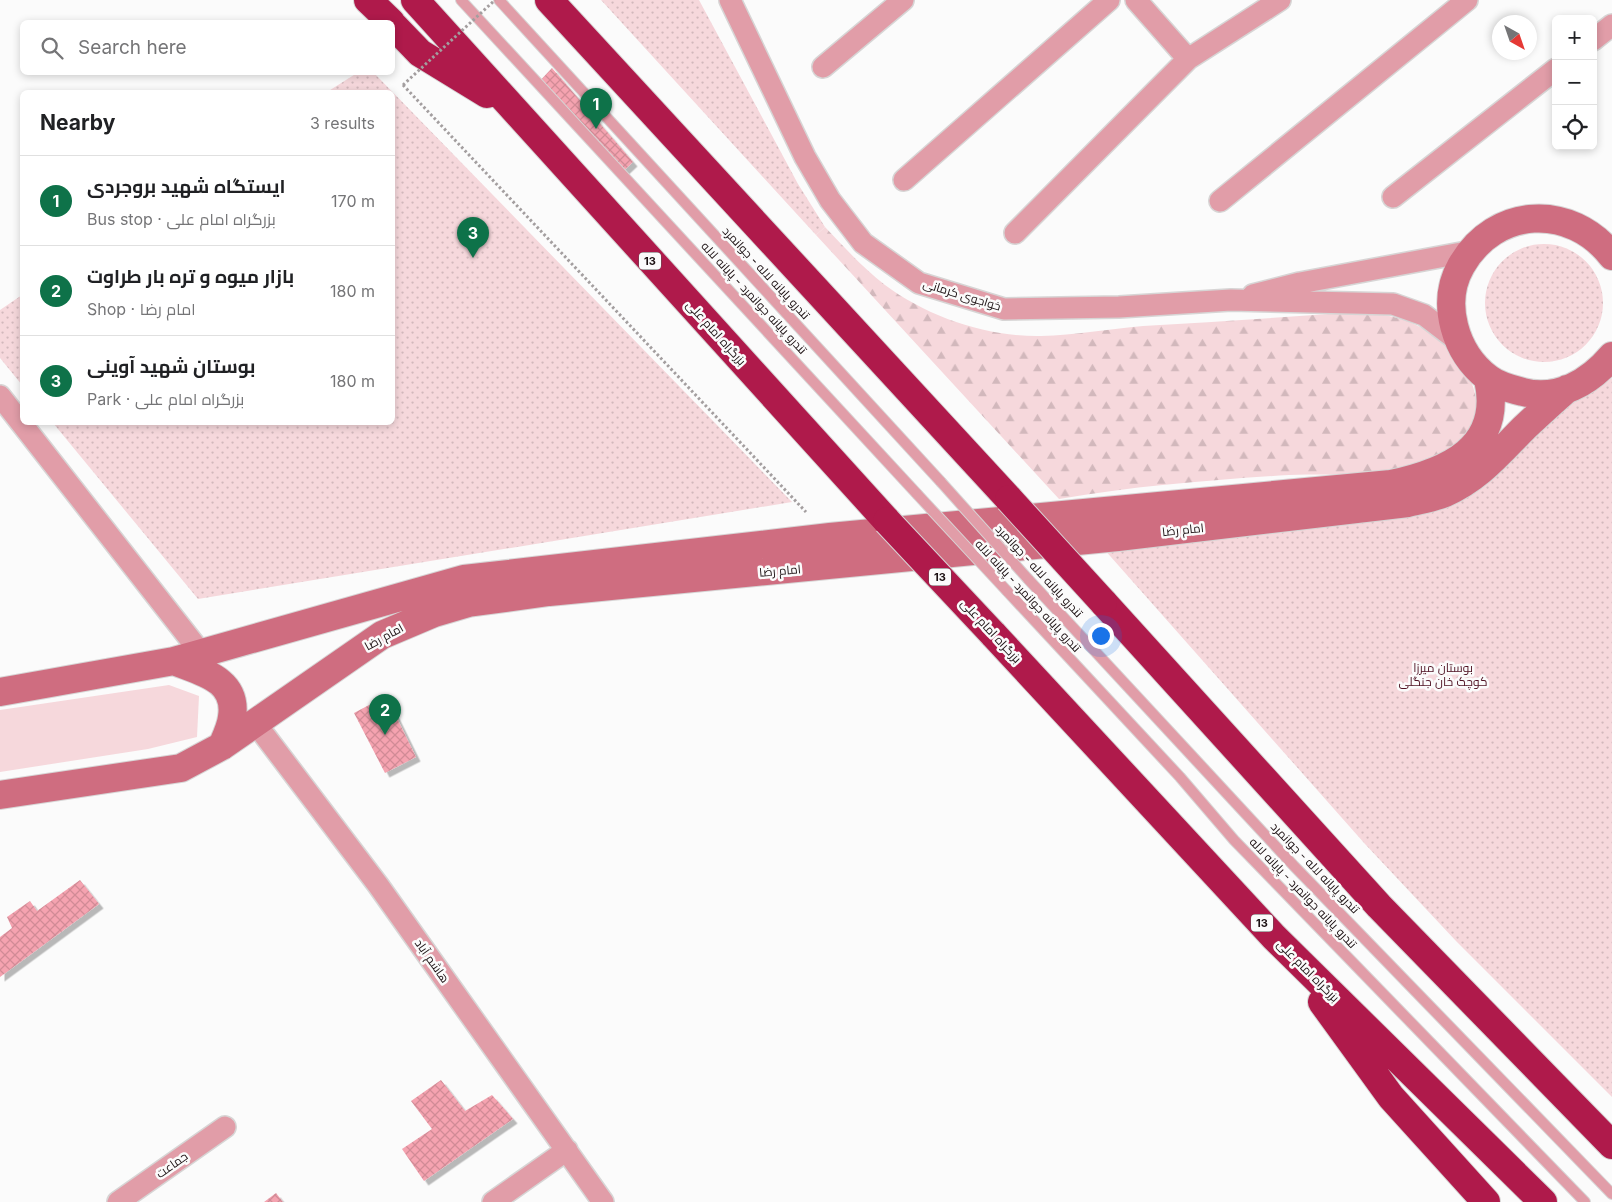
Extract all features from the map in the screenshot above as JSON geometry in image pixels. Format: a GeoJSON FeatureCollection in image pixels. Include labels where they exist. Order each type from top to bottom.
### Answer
{"type":"FeatureCollection","features":[{"type":"Feature","properties":{"kind":"highway"},"geometry":{"type":"LineString","coordinates":[[368,0],[389,20]]}},
{"type":"Feature","properties":{"kind":"highway","name":"بزرگراه امام علی"},"geometry":{"type":"LineString","coordinates":[[415,0],[888,521],[1274,936],[1543,1202]]}},
{"type":"Feature","properties":{"kind":"highway"},"geometry":{"type":"LineString","coordinates":[[549,0],[1009,499],[1379,906],[1612,1144]]}},
{"type":"Feature","properties":{"kind":"highway"},"geometry":{"type":"LineString","coordinates":[[395,26],[420,53],[512,109]]}},
{"type":"Feature","properties":{"kind":"highway"},"geometry":{"type":"LineString","coordinates":[[1274,936],[1391,1098],[1486,1202]]}},
{"type":"Feature","properties":{"kind":"main road"},"geometry":{"type":"LineString","coordinates":[[1612,236],[1583,229],[1562,220],[1538,217],[1515,221],[1493,231],[1460,266],[1452,291],[1451,316],[1458,340],[1469,360],[1488,379],[1506,388],[1530,394],[1554,393],[1579,385],[1600,371],[1612,356]]}},
{"type":"Feature","properties":{"kind":"main road"},"geometry":{"type":"LineString","coordinates":[[1583,229],[1602,242],[1612,256]]}},
{"type":"Feature","properties":{"kind":"main road","name":"امام رضا"},"geometry":{"type":"LineString","coordinates":[[0,692],[174,661],[464,579],[830,537],[1372,486],[1418,478],[1438,471],[1455,462],[1478,442],[1485,430],[1491,412],[1491,393],[1488,379]]}},
{"type":"Feature","properties":{"kind":"main road","name":"امام رضا"},"geometry":{"type":"LineString","coordinates":[[0,795],[181,768],[222,746],[256,724],[382,635],[434,613],[468,603],[549,592],[843,565],[1226,526],[1408,503],[1428,498],[1445,493],[1488,466],[1567,389]]}},
{"type":"Feature","properties":{"kind":"main road"},"geometry":{"type":"LineString","coordinates":[[174,661],[219,679],[231,696],[232,716],[222,746]]}},
{"type":"Feature","properties":{"kind":"street","name":"خواجوی کرمانی"},"geometry":{"type":"LineString","coordinates":[[730,0],[805,157],[830,200],[863,243],[919,283],[1004,309],[1119,307],[1231,300]]}},
{"type":"Feature","properties":{"kind":"street"},"geometry":{"type":"LineString","coordinates":[[823,67],[904,0]]}},
{"type":"Feature","properties":{"kind":"street"},"geometry":{"type":"LineString","coordinates":[[904,180],[1109,0]]}},
{"type":"Feature","properties":{"kind":"street"},"geometry":{"type":"LineString","coordinates":[[1136,0],[1188,59]]}},
{"type":"Feature","properties":{"kind":"street"},"geometry":{"type":"LineString","coordinates":[[1016,233],[1188,59],[1280,0]]}},
{"type":"Feature","properties":{"kind":"street"},"geometry":{"type":"LineString","coordinates":[[1220,201],[1467,0]]}},
{"type":"Feature","properties":{"kind":"street"},"geometry":{"type":"LineString","coordinates":[[1597,37],[1612,25]]}},
{"type":"Feature","properties":{"kind":"street"},"geometry":{"type":"LineString","coordinates":[[1393,197],[1552,72]]}},
{"type":"Feature","properties":{"kind":"street"},"geometry":{"type":"LineString","coordinates":[[1231,300],[1300,283],[1472,252]]}},
{"type":"Feature","properties":{"kind":"street"},"geometry":{"type":"LineString","coordinates":[[1231,300],[1393,304],[1424,315],[1458,340]]}},
{"type":"Feature","properties":{"kind":"street"},"geometry":{"type":"LineString","coordinates":[[0,396],[20,422]]}},
{"type":"Feature","properties":{"kind":"street"},"geometry":{"type":"LineString","coordinates":[[23,425],[201,653]]}},
{"type":"Feature","properties":{"kind":"street","name":"هاشم آباد"},"geometry":{"type":"LineString","coordinates":[[256,724],[378,885],[603,1202]]}},
{"type":"Feature","properties":{"kind":"street","name":"جماعت"},"geometry":{"type":"LineString","coordinates":[[118,1202],[225,1128]]}},
{"type":"Feature","properties":{"kind":"street"},"geometry":{"type":"LineString","coordinates":[[493,1202],[566,1150]]}},
{"type":"Feature","properties":{"kind":"lane","name":"تندرو پایانه جوانمرد - پایانه لاله"},"geometry":{"type":"LineString","coordinates":[[461,0],[1180,777],[1234,840],[1585,1202]]}},
{"type":"Feature","properties":{"kind":"lane","name":"تندرو پایانه لاله - جوانمرد"},"geometry":{"type":"LineString","coordinates":[[497,0],[1294,866],[1612,1194]]}},
{"type":"Feature","properties":{"kind":"path"},"geometry":{"type":"LineString","coordinates":[[497,0],[403,85],[830,537]]}},
{"type":"Feature","properties":{"kind":"green space"},"geometry":{"type":"Polygon","coordinates":[[[601,0],[699,0],[798,184],[825,227],[816,235],[601,0]]]}},
{"type":"Feature","properties":{"kind":"green space"},"geometry":{"type":"Polygon","coordinates":[[[354,75],[376,75],[391,90],[330,90],[354,75]]]}},
{"type":"Feature","properties":{"kind":"green space"},"geometry":{"type":"Polygon","coordinates":[[[395,95],[792,502],[198,599],[55,425],[395,425],[395,95]]]}},
{"type":"Feature","properties":{"kind":"green space"},"geometry":{"type":"Polygon","coordinates":[[[825,227],[869,272],[885,285],[920,307],[959,323],[1000,333],[1041,336],[1143,326],[1358,312],[1380,314],[1401,319],[1428,332],[1442,342],[1454,355],[1472,384],[1476,400],[1476,416],[1469,434],[1440,457],[1416,466],[1398,470],[1380,473],[1289,475],[1202,481],[1116,490],[1059,499],[816,235],[825,227]]]}},
{"type":"Feature","properties":{"kind":"green space"},"geometry":{"type":"Polygon","coordinates":[[[1544,244],[1567,248],[1586,261],[1599,280],[1603,303],[1599,326],[1586,345],[1567,358],[1544,362],[1521,358],[1502,345],[1489,326],[1485,303],[1489,280],[1502,261],[1521,248],[1544,244]]]}},
{"type":"Feature","properties":{"kind":"green space"},"geometry":{"type":"Polygon","coordinates":[[[20,296],[20,383],[0,358],[0,310],[20,296]]]}},
{"type":"Feature","properties":{"kind":"green space","name":"بوستان میرزا کوچک خان جنگلی"},"geometry":{"type":"Polygon","coordinates":[[[1612,378],[1612,1097],[1456,941],[1365,844],[1103,548],[1332,520],[1566,406],[1612,378]]]}},
{"type":"Feature","properties":{"kind":"green space"},"geometry":{"type":"Polygon","coordinates":[[[169,685],[199,696],[197,737],[148,749],[0,772],[0,710],[169,685]]]}},
{"type":"Feature","properties":{"kind":"building"},"geometry":{"type":"Polygon","coordinates":[[[552,68],[633,162],[618,176],[536,85],[552,68]]]}},
{"type":"Feature","properties":{"kind":"building"},"geometry":{"type":"Polygon","coordinates":[[[386,696],[416,757],[385,773],[354,713],[386,696]]]}},
{"type":"Feature","properties":{"kind":"building"},"geometry":{"type":"Polygon","coordinates":[[[80,880],[99,904],[0,977],[0,937],[12,928],[7,917],[30,901],[37,911],[80,880]]]}},
{"type":"Feature","properties":{"kind":"building"},"geometry":{"type":"Polygon","coordinates":[[[441,1080],[465,1111],[492,1095],[513,1119],[424,1181],[402,1149],[432,1129],[411,1101],[441,1080]]]}},
{"type":"Feature","properties":{"kind":"building"},"geometry":{"type":"Polygon","coordinates":[[[276,1193],[283,1202],[264,1202],[276,1193]]]}},
{"type":"Feature","properties":{"kind":"place","name":"ایستگاه شهید بروجردی"},"geometry":{"type":"Point","coordinates":[596,129]}},
{"type":"Feature","properties":{"kind":"place","name":"بوستان شهید آوینی"},"geometry":{"type":"Point","coordinates":[473,258]}},
{"type":"Feature","properties":{"kind":"place","name":"بازار میوه و تره‌ بار طراوت"},"geometry":{"type":"Point","coordinates":[385,735]}}]}
